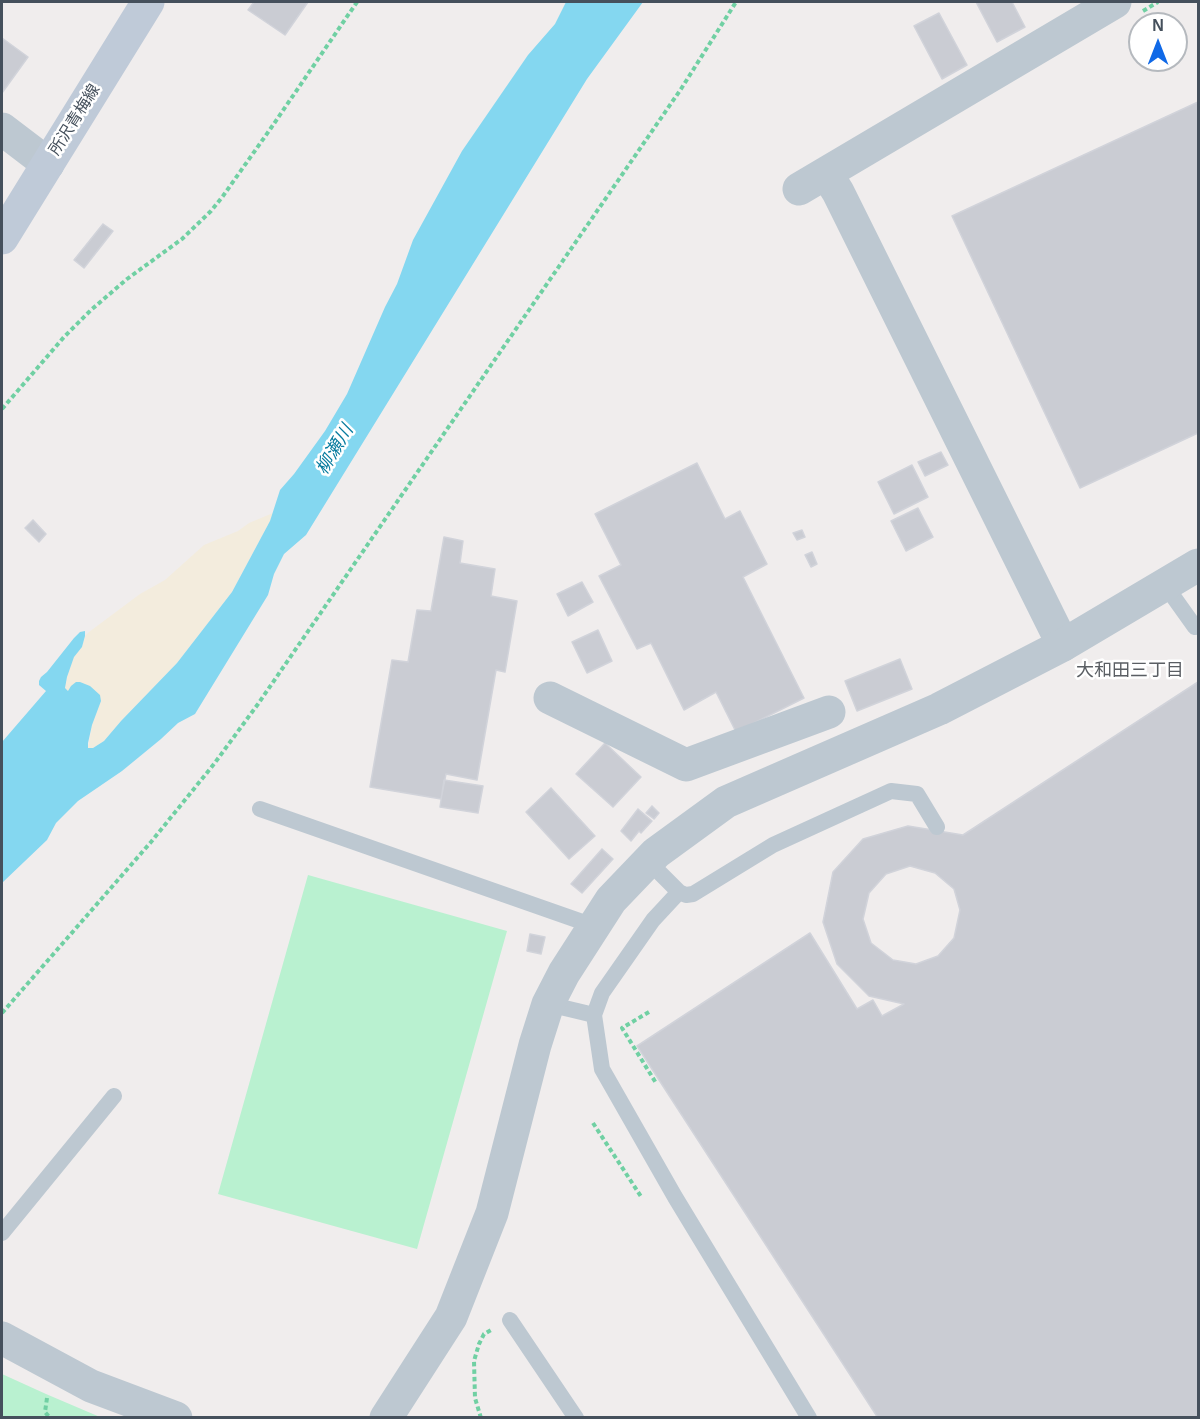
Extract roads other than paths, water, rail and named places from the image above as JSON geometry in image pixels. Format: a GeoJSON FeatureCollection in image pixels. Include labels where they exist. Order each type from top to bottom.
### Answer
{"type":"FeatureCollection","features":[{"type":"Feature","properties":{"kind":"main road","name":"所沢青梅線"},"geometry":{"type":"LineString","coordinates":[[2,238],[148,2]]}},
{"type":"Feature","properties":{"kind":"street"},"geometry":{"type":"LineString","coordinates":[[1063,645],[838,192],[812,181],[1115,2]]}},
{"type":"Feature","properties":{"kind":"street"},"geometry":{"type":"LineString","coordinates":[[2,129],[48,164]]}},
{"type":"Feature","properties":{"kind":"street"},"geometry":{"type":"LineString","coordinates":[[386,1418],[451,1317],[472,1265],[492,1213],[535,1045],[548,1004],[564,973],[611,900],[648,861],[726,802],[939,709],[1063,645],[1198,565]]}},
{"type":"Feature","properties":{"kind":"street"},"geometry":{"type":"LineString","coordinates":[[549,698],[686,765],[829,712]]}},
{"type":"Feature","properties":{"kind":"street"},"geometry":{"type":"LineString","coordinates":[[2,1338],[91,1386],[176,1418]]}},
{"type":"Feature","properties":{"kind":"lane"},"geometry":{"type":"LineString","coordinates":[[1165,585],[1195,627],[1198,624]]}},
{"type":"Feature","properties":{"kind":"lane"},"geometry":{"type":"LineString","coordinates":[[648,861],[679,892],[686,895],[693,894],[773,845],[891,790],[917,794],[937,827]]}},
{"type":"Feature","properties":{"kind":"lane"},"geometry":{"type":"LineString","coordinates":[[260,809],[594,926]]}},
{"type":"Feature","properties":{"kind":"lane"},"geometry":{"type":"LineString","coordinates":[[679,892],[653,920],[602,993],[594,1015],[602,1069],[675,1197],[809,1418]]}},
{"type":"Feature","properties":{"kind":"lane"},"geometry":{"type":"LineString","coordinates":[[548,1004],[594,1015]]}},
{"type":"Feature","properties":{"kind":"lane"},"geometry":{"type":"LineString","coordinates":[[2,1233],[114,1096]]}},
{"type":"Feature","properties":{"kind":"lane"},"geometry":{"type":"LineString","coordinates":[[510,1320],[576,1418]]}},
{"type":"Feature","properties":{"kind":"water","name":"柳瀬川"},"geometry":{"type":"Polygon","coordinates":[[[566,2],[643,2],[587,79],[306,535],[284,554],[274,574],[268,595],[195,714],[178,723],[122,771],[78,801],[56,823],[47,840],[2,883],[2,742],[46,691],[39,685],[41,677],[74,638],[80,632],[85,631],[82,647],[74,657],[65,688],[68,691],[76,682],[80,682],[90,686],[100,695],[101,701],[88,743],[88,748],[93,748],[104,741],[177,663],[232,592],[270,521],[280,490],[325,431],[347,394],[397,284],[413,240],[462,151],[528,55],[555,24],[566,2]]]}},
{"type":"Feature","properties":{"kind":"district","name":"大和田三丁目"},"geometry":{"type":"Point","coordinates":[1130,671]}}]}
